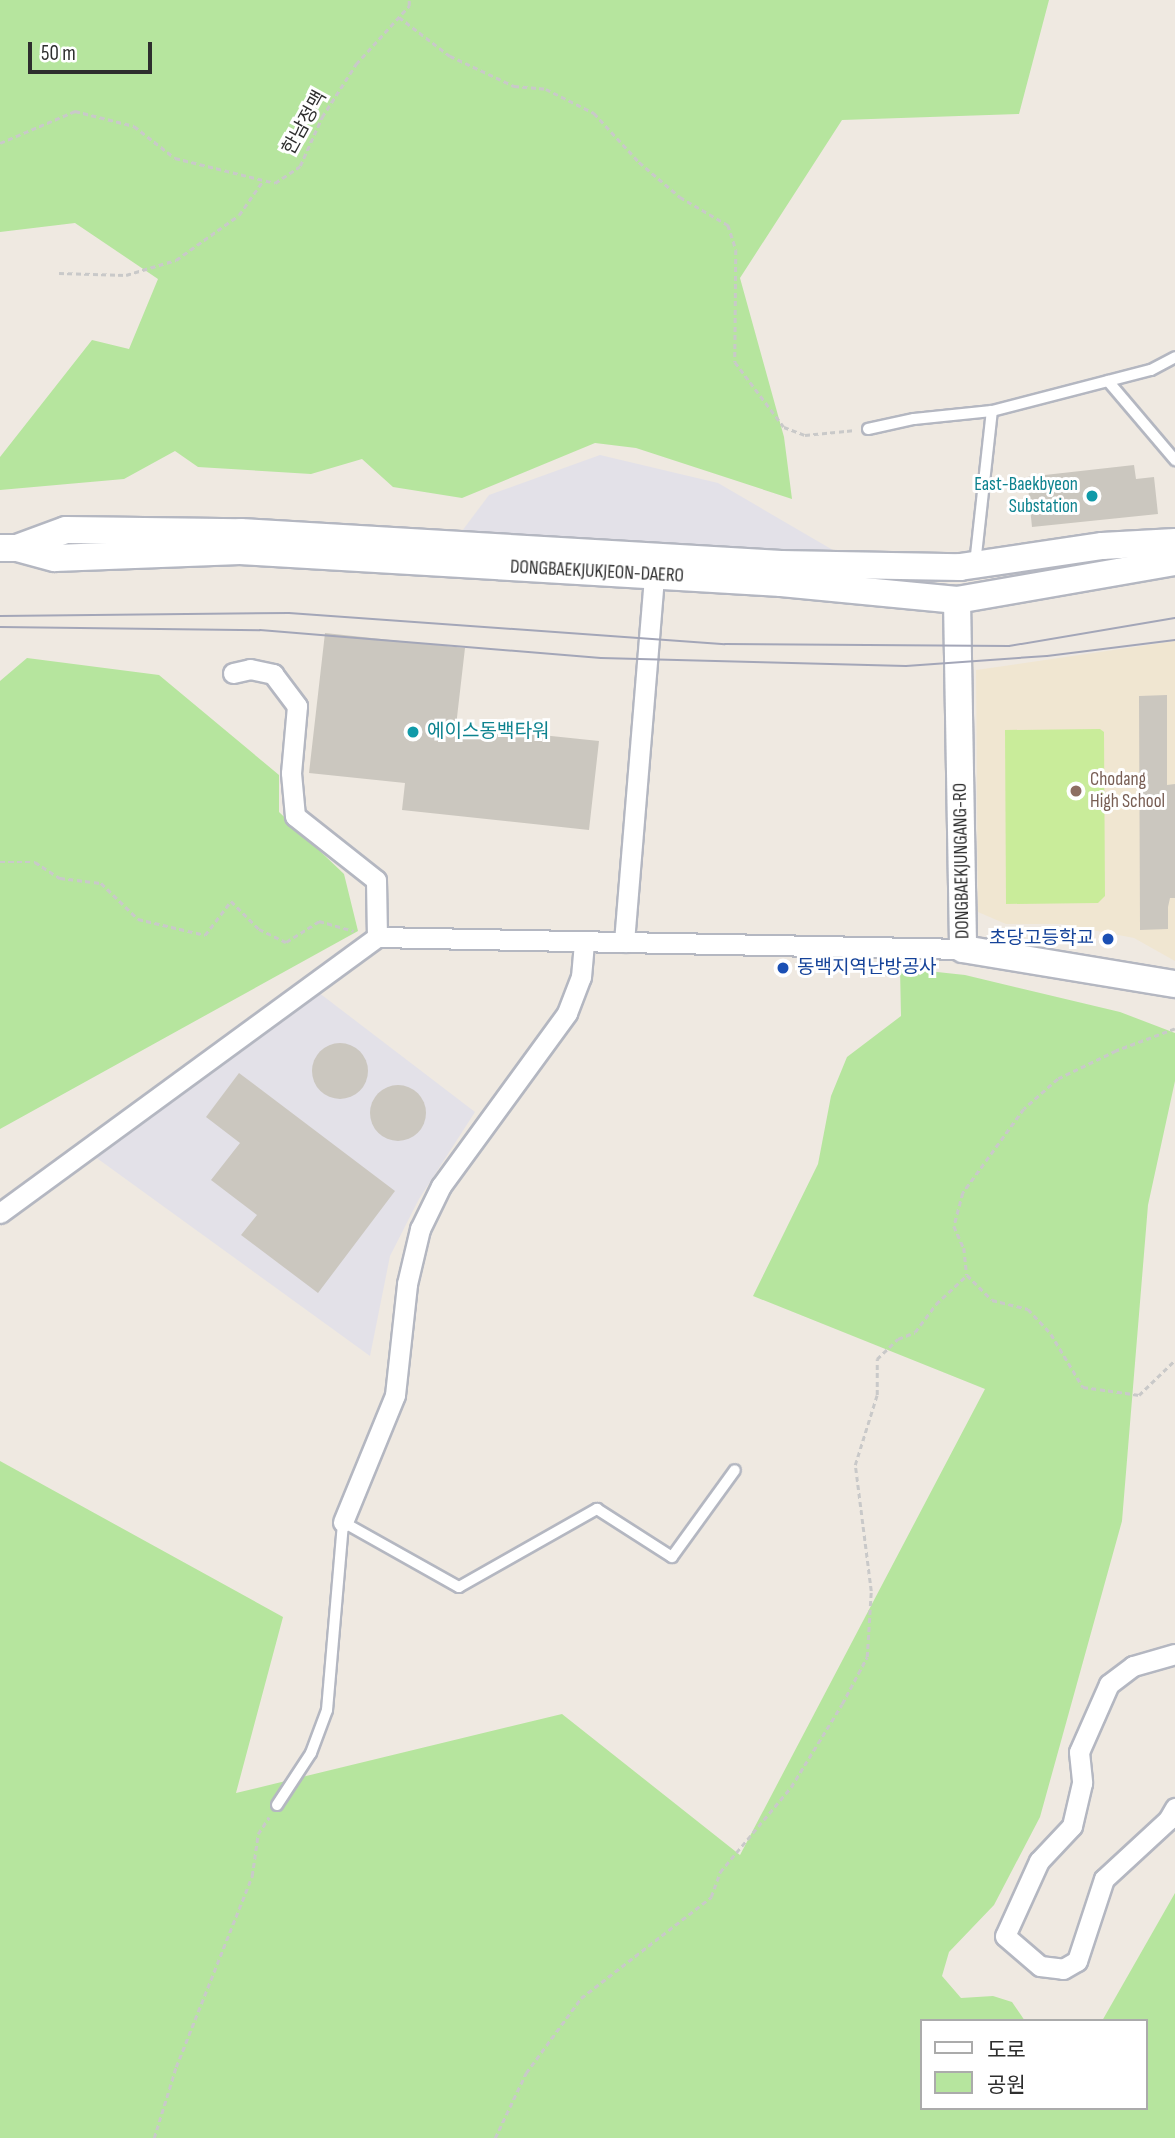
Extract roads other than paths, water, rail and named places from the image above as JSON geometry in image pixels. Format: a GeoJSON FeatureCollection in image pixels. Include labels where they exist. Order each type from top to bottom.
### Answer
{"type":"FeatureCollection","features":[{"type":"Feature","properties":{"kind":"main road"},"geometry":{"type":"LineString","coordinates":[[1102,546],[1175,529]]}},
{"type":"Feature","properties":{"kind":"main road","name":"DONGBAEKJUKJEON-DAERO"},"geometry":{"type":"LineString","coordinates":[[9,548],[65,530],[241,532],[781,564],[975,565],[1102,546],[1175,542]]}},
{"type":"Feature","properties":{"kind":"main road","name":"DONGBAEKJUKJEON-DAERO"},"geometry":{"type":"LineString","coordinates":[[9,548],[55,558],[240,551],[654,576],[957,600],[1108,576],[1175,562]]}},
{"type":"Feature","properties":{"kind":"main road"},"geometry":{"type":"LineString","coordinates":[[1108,576],[1175,573]]}},
{"type":"Feature","properties":{"kind":"main road","name":"DONGBAEKJUNGANG-RO"},"geometry":{"type":"LineString","coordinates":[[957,600],[964,949],[1175,984]]}},
{"type":"Feature","properties":{"kind":"street"},"geometry":{"type":"LineString","coordinates":[[624,942],[654,576]]}},
{"type":"Feature","properties":{"kind":"street"},"geometry":{"type":"LineString","coordinates":[[233,673],[250,669],[273,674],[297,706],[291,773],[295,816],[376,880],[377,937]]}},
{"type":"Feature","properties":{"kind":"street"},"geometry":{"type":"LineString","coordinates":[[0,1213],[377,937],[964,949]]}},
{"type":"Feature","properties":{"kind":"street"},"geometry":{"type":"LineString","coordinates":[[343,1521],[394,1395],[407,1284],[420,1229],[441,1186],[567,1013],[581,977],[584,941]]}},
{"type":"Feature","properties":{"kind":"street"},"geometry":{"type":"LineString","coordinates":[[1175,1654],[1133,1666],[1109,1684],[1079,1752],[1082,1783],[1072,1826],[1039,1861],[1005,1936],[1040,1966],[1063,1969],[1077,1961],[1104,1880],[1168,1820],[1175,1808]]}},
{"type":"Feature","properties":{"kind":"lane"},"geometry":{"type":"LineString","coordinates":[[868,429],[914,419],[992,411],[1151,370],[1175,357]]}},
{"type":"Feature","properties":{"kind":"lane"},"geometry":{"type":"LineString","coordinates":[[1108,381],[1175,460]]}},
{"type":"Feature","properties":{"kind":"lane"},"geometry":{"type":"LineString","coordinates":[[975,565],[992,411]]}},
{"type":"Feature","properties":{"kind":"lane"},"geometry":{"type":"LineString","coordinates":[[277,1805],[311,1753],[327,1710],[343,1521],[459,1587],[597,1509],[672,1557],[735,1470]]}},
{"type":"Feature","properties":{"kind":"tram line"},"geometry":{"type":"LineString","coordinates":[[0,616],[289,613],[725,644],[1009,646],[1175,618]]}},
{"type":"Feature","properties":{"kind":"tram line"},"geometry":{"type":"LineString","coordinates":[[0,627],[260,630],[601,658],[906,666],[1047,656],[1175,640]]}},
{"type":"Feature","properties":{"kind":"place","name":"East-Baekbyeon Substation"},"geometry":{"type":"Point","coordinates":[1092,496]}},
{"type":"Feature","properties":{"kind":"place","name":"에이스동백타워"},"geometry":{"type":"Point","coordinates":[413,732]}},
{"type":"Feature","properties":{"kind":"place","name":"Chodang High School"},"geometry":{"type":"Point","coordinates":[1076,791]}},
{"type":"Feature","properties":{"kind":"place","name":"초당고등학교"},"geometry":{"type":"Point","coordinates":[1108,939]}},
{"type":"Feature","properties":{"kind":"place","name":"동백지역난방공사"},"geometry":{"type":"Point","coordinates":[783,968]}}]}
